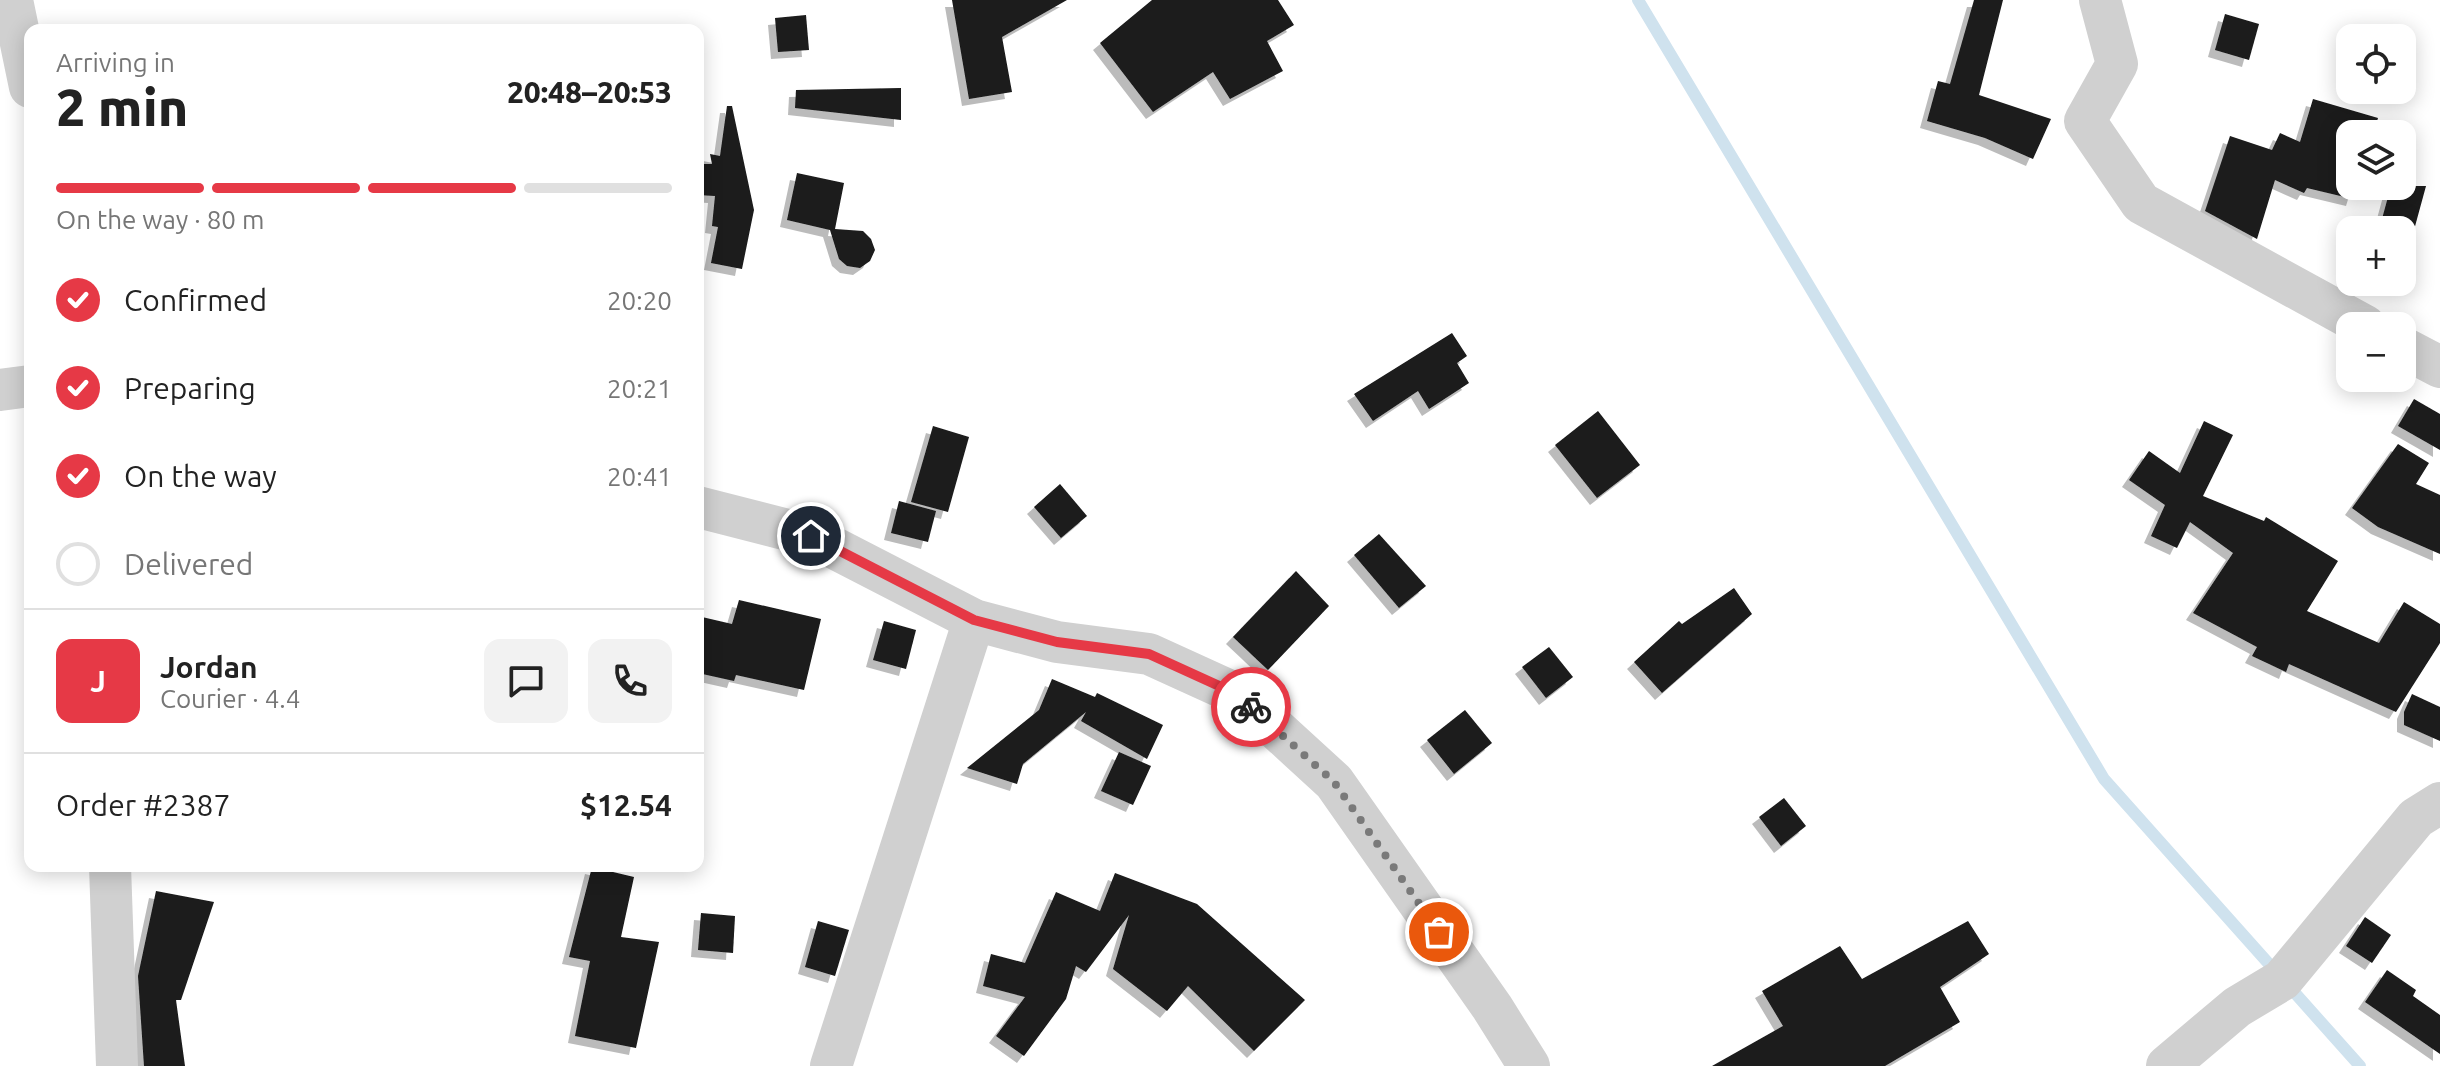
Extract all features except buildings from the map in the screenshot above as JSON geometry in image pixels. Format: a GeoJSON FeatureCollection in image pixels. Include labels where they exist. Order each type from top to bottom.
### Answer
{"type":"FeatureCollection","features":[{"type":"Feature","properties":{"kind":"street"},"geometry":{"type":"LineString","coordinates":[[12,0],[24,58]]}},
{"type":"Feature","properties":{"kind":"street"},"geometry":{"type":"LineString","coordinates":[[2100,0],[2117,64],[2085,121],[2141,203],[2340,312]]}},
{"type":"Feature","properties":{"kind":"street"},"geometry":{"type":"LineString","coordinates":[[2416,354],[2440,367]]}},
{"type":"Feature","properties":{"kind":"street"},"geometry":{"type":"LineString","coordinates":[[0,390],[24,387]]}},
{"type":"Feature","properties":{"kind":"street"},"geometry":{"type":"LineString","coordinates":[[704,509],[811,536],[974,620],[1057,642],[1149,654],[1239,695],[1334,782],[1492,1007],[1529,1066]]}},
{"type":"Feature","properties":{"kind":"street"},"geometry":{"type":"LineString","coordinates":[[831,1066],[974,620]]}},
{"type":"Feature","properties":{"kind":"street"},"geometry":{"type":"LineString","coordinates":[[2167,1066],[2237,1007],[2282,980],[2432,818]]}},
{"type":"Feature","properties":{"kind":"street"},"geometry":{"type":"LineString","coordinates":[[110,872],[117,1066]]}},
{"type":"Feature","properties":{"kind":"waterway"},"geometry":{"type":"LineString","coordinates":[[1638,0],[2104,779],[2360,1066]]}},
{"type":"Feature","properties":{"kind":"way so far"},"geometry":{"type":"LineString","coordinates":[[1251,707],[1334,782],[1439,932]]}},
{"type":"Feature","properties":{"kind":"route"},"geometry":{"type":"LineString","coordinates":[[811,536],[974,620],[1057,642],[1149,654],[1239,695],[1251,707]]}}]}
